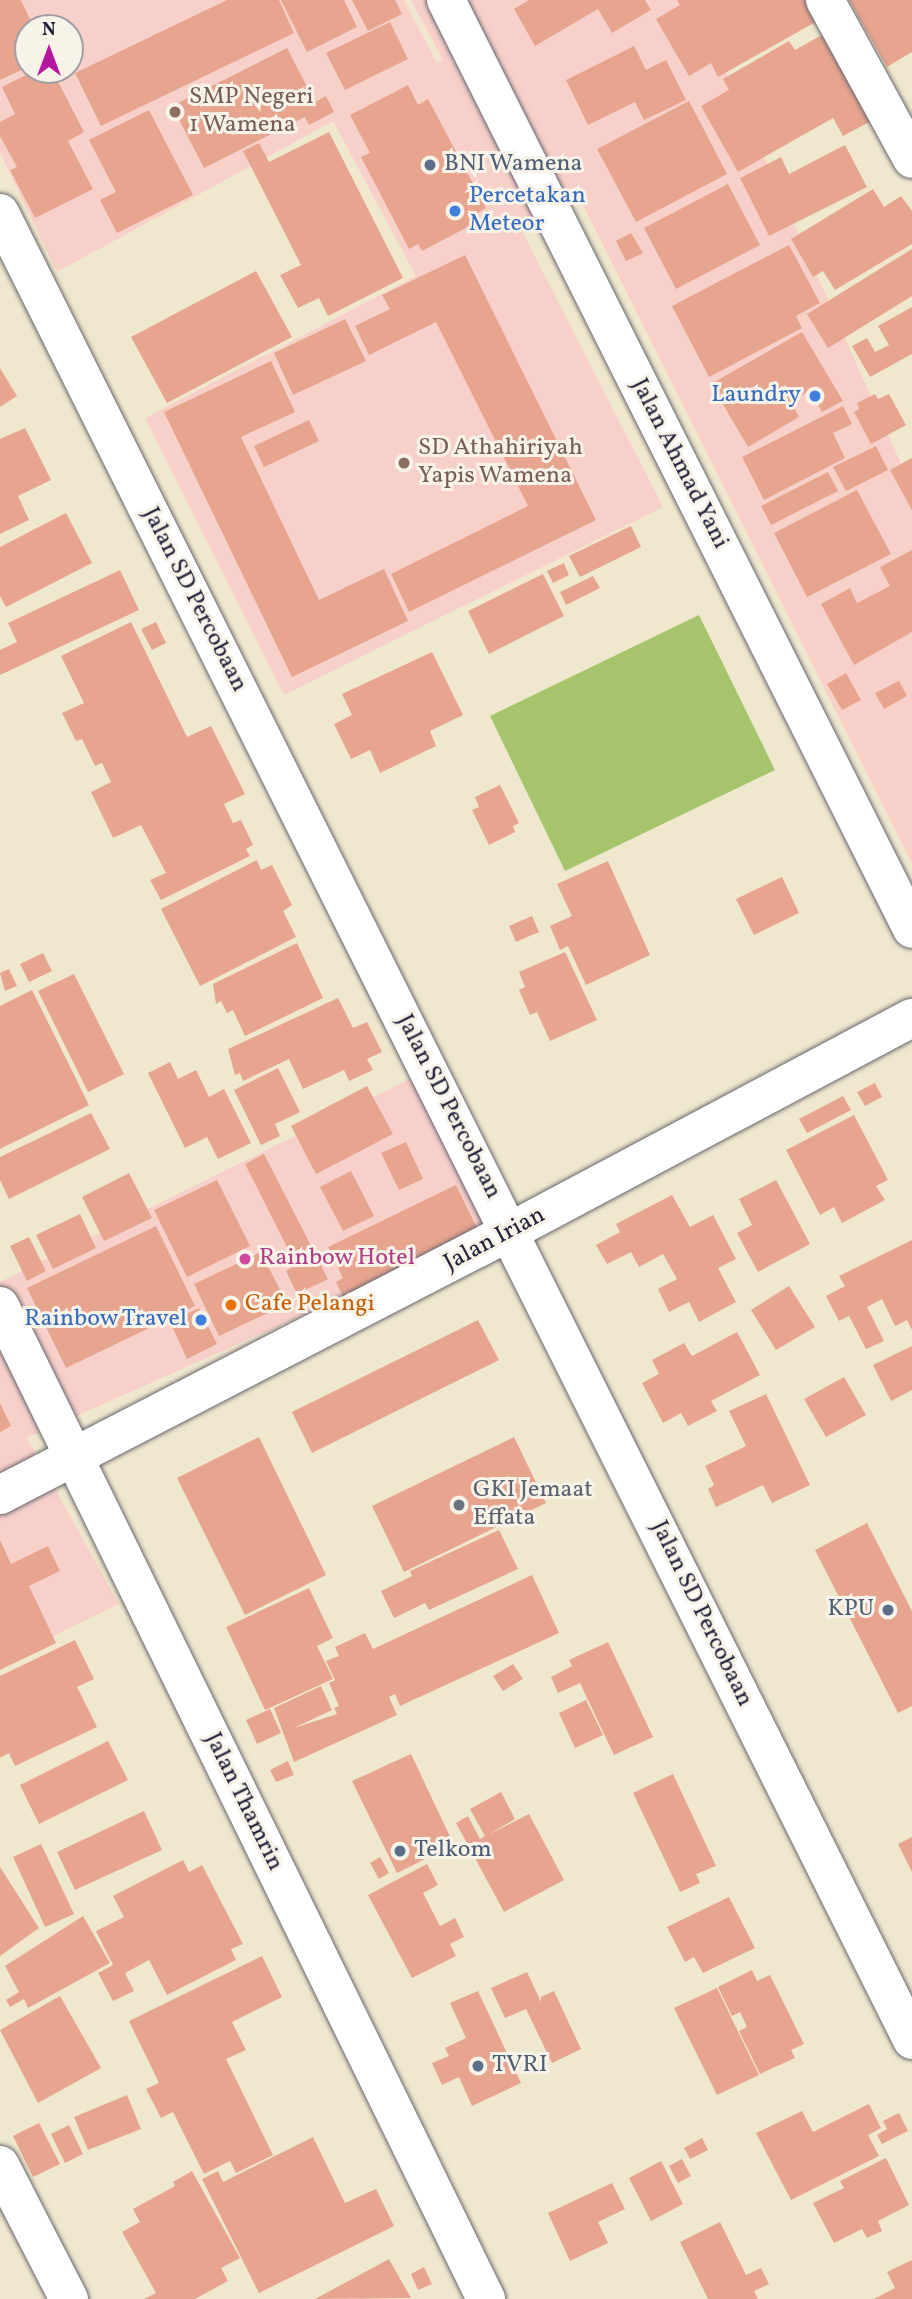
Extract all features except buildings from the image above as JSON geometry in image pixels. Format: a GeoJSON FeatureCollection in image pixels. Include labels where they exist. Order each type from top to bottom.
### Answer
{"type":"FeatureCollection","features":[{"type":"Feature","properties":{"kind":"street","name":"Jalan Ahmad Yani"},"geometry":{"type":"LineString","coordinates":[[446,0],[912,929]]}},
{"type":"Feature","properties":{"kind":"street"},"geometry":{"type":"LineString","coordinates":[[825,0],[912,159]]}},
{"type":"Feature","properties":{"kind":"street","name":"Jalan SD Percobaan"},"geometry":{"type":"LineString","coordinates":[[0,214],[908,2020]]}},
{"type":"Feature","properties":{"kind":"street","name":"Jalan Irian"},"geometry":{"type":"LineString","coordinates":[[0,1495],[511,1231],[912,1018]]}},
{"type":"Feature","properties":{"kind":"street","name":"Jalan Thamrin"},"geometry":{"type":"LineString","coordinates":[[0,1306],[76,1456],[486,2299]]}},
{"type":"Feature","properties":{"kind":"street"},"geometry":{"type":"LineString","coordinates":[[0,2165],[69,2299]]}},
{"type":"Feature","properties":{"kind":"shaded area"},"geometry":{"type":"Polygon","coordinates":[[[0,0],[404,0],[437,63],[443,60],[411,0],[694,0],[912,488],[912,864],[578,195],[519,225],[663,507],[284,695],[145,418],[416,276],[333,121],[57,272],[0,153],[0,0]]]}},
{"type":"Feature","properties":{"kind":"shaded area"},"geometry":{"type":"Polygon","coordinates":[[[418,1075],[501,1227],[27,1438],[119,1604],[0,1662],[0,1282],[418,1075]]]}},
{"type":"Feature","properties":{"kind":"green space"},"geometry":{"type":"Polygon","coordinates":[[[699,615],[775,770],[565,871],[490,716],[699,615]]]}},
{"type":"Feature","properties":{"kind":"place","name":"SMP Negeri 1 Wamena"},"geometry":{"type":"Point","coordinates":[175,112]}},
{"type":"Feature","properties":{"kind":"place","name":"BNI Wamena"},"geometry":{"type":"Point","coordinates":[430,165]}},
{"type":"Feature","properties":{"kind":"place","name":"Percetakan Meteor"},"geometry":{"type":"Point","coordinates":[455,211]}},
{"type":"Feature","properties":{"kind":"place","name":"Laundry"},"geometry":{"type":"Point","coordinates":[815,396]}},
{"type":"Feature","properties":{"kind":"place","name":"SD Athahiriyah Yapis Wamena"},"geometry":{"type":"Point","coordinates":[404,463]}},
{"type":"Feature","properties":{"kind":"place","name":"Rainbow Hotel"},"geometry":{"type":"Point","coordinates":[245,1259]}},
{"type":"Feature","properties":{"kind":"place","name":"Cafe Pelangi"},"geometry":{"type":"Point","coordinates":[231,1305]}},
{"type":"Feature","properties":{"kind":"place","name":"Rainbow Travel"},"geometry":{"type":"Point","coordinates":[201,1320]}},
{"type":"Feature","properties":{"kind":"place","name":"GKI Jemaat Effata"},"geometry":{"type":"Point","coordinates":[459,1505]}},
{"type":"Feature","properties":{"kind":"place","name":"KPU"},"geometry":{"type":"Point","coordinates":[888,1610]}},
{"type":"Feature","properties":{"kind":"place","name":"Telkom"},"geometry":{"type":"Point","coordinates":[400,1851]}},
{"type":"Feature","properties":{"kind":"place","name":"TVRI"},"geometry":{"type":"Point","coordinates":[478,2066]}}]}
